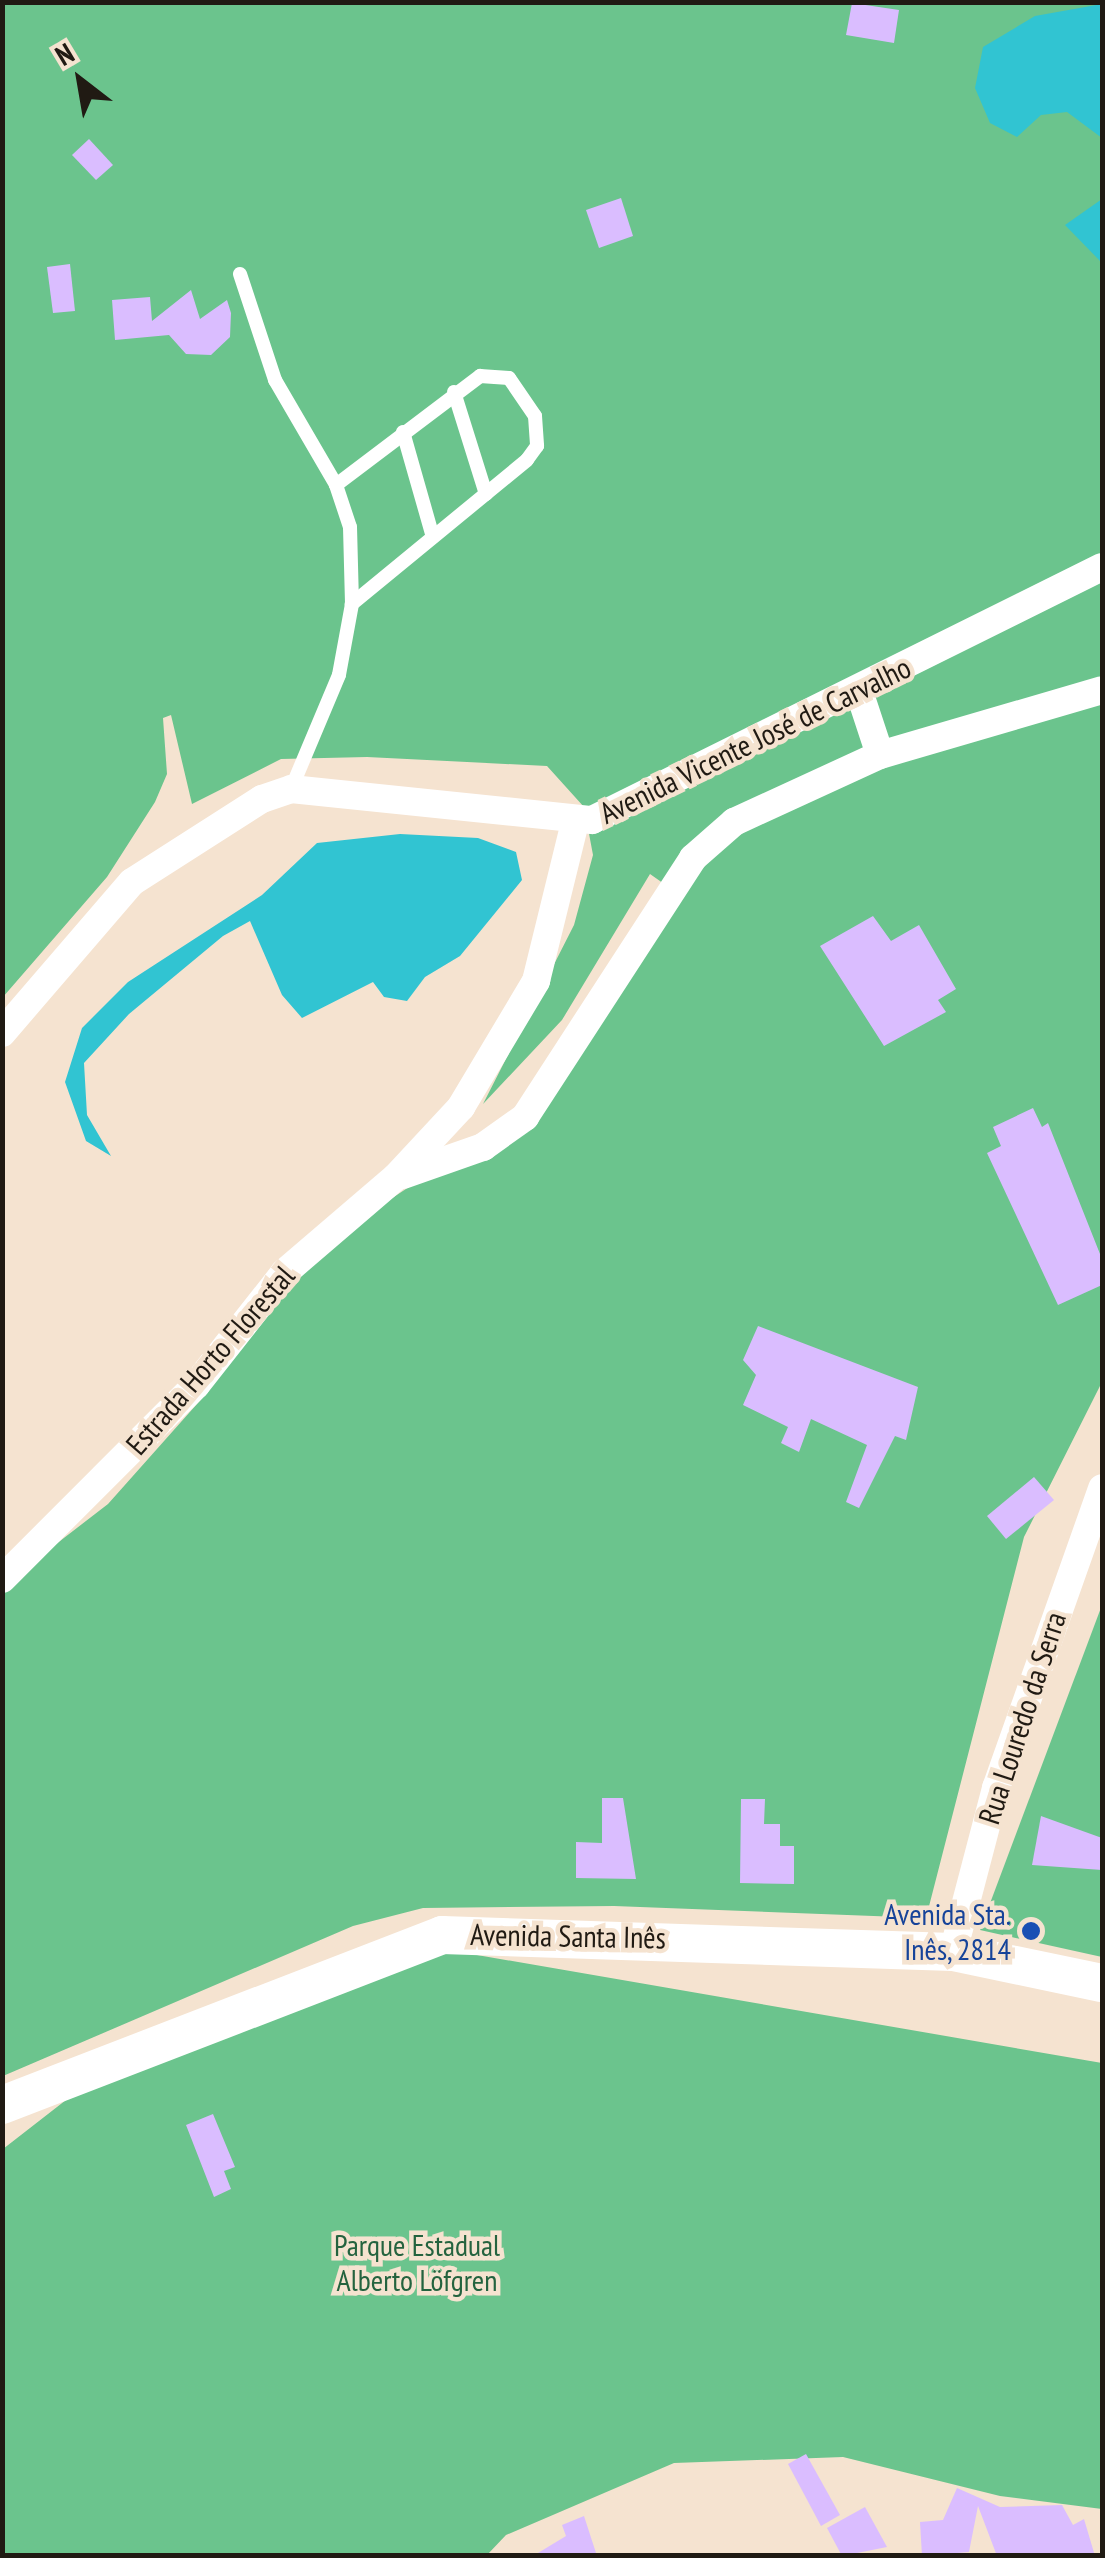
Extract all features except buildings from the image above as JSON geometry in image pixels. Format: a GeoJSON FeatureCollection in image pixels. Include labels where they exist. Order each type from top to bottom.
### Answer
{"type":"FeatureCollection","features":[{"type":"Feature","properties":{"kind":"main road","name":"Avenida Santa Inês"},"geometry":{"type":"LineString","coordinates":[[2,2105],[442,1935],[954,1952],[1102,1983]]}},
{"type":"Feature","properties":{"kind":"street","name":"Avenida Vicente José de Carvalho"},"geometry":{"type":"LineString","coordinates":[[292,789],[575,822],[618,811],[1102,567]]}},
{"type":"Feature","properties":{"kind":"street"},"geometry":{"type":"LineString","coordinates":[[859,690],[880,756]]}},
{"type":"Feature","properties":{"kind":"street"},"geometry":{"type":"LineString","coordinates":[[389,1183],[483,1147],[525,1116],[693,858],[734,822],[880,756],[1102,690]]}},
{"type":"Feature","properties":{"kind":"street"},"geometry":{"type":"LineString","coordinates":[[2,1034],[56,963],[154,864],[292,789]]}},
{"type":"Feature","properties":{"kind":"street","name":"Estrada Horto Florestal"},"geometry":{"type":"LineString","coordinates":[[2,1579],[196,1385],[284,1273],[389,1183],[461,1107],[510,1033],[556,924],[575,822]]}},
{"type":"Feature","properties":{"kind":"street","name":"Rua Louredo da Serra"},"geometry":{"type":"LineString","coordinates":[[954,1952],[996,1788],[1102,1488]]}},
{"type":"Feature","properties":{"kind":"lane"},"geometry":{"type":"LineString","coordinates":[[240,274],[275,380],[336,485],[350,527],[352,604],[322,728],[292,789]]}},
{"type":"Feature","properties":{"kind":"lane"},"geometry":{"type":"LineString","coordinates":[[336,485],[454,392],[494,373],[509,378],[536,416],[537,446],[486,494],[352,604]]}},
{"type":"Feature","properties":{"kind":"lane"},"geometry":{"type":"LineString","coordinates":[[454,392],[486,494]]}},
{"type":"Feature","properties":{"kind":"lane"},"geometry":{"type":"LineString","coordinates":[[403,432],[433,537]]}},
{"type":"Feature","properties":{"kind":"green space"},"geometry":{"type":"Polygon","coordinates":[[[3,3],[1102,3],[1102,1382],[1024,1537],[926,1918],[614,1906],[423,1908],[353,1926],[3,2076],[3,1585],[108,1504],[205,1395],[278,1291],[351,1225],[496,1130],[554,1073],[677,893],[650,874],[562,1020],[483,1104],[574,925],[593,855],[584,807],[547,766],[367,757],[281,759],[192,804],[171,715],[163,718],[167,774],[155,802],[107,877],[3,997],[3,3]]]}},
{"type":"Feature","properties":{"kind":"green space"},"geometry":{"type":"Polygon","coordinates":[[[1102,1605],[1102,1957],[980,1930],[1102,1605]]]}},
{"type":"Feature","properties":{"kind":"green space","name":"Parque Estadual Alberto Löfgren"},"geometry":{"type":"Polygon","coordinates":[[[431,1947],[1102,2063],[1102,2509],[1000,2496],[843,2457],[674,2463],[506,2535],[487,2555],[3,2556],[3,2149],[75,2093],[431,1947]]]}},
{"type":"Feature","properties":{"kind":"water"},"geometry":{"type":"Polygon","coordinates":[[[1102,4],[1102,138],[1067,112],[1041,115],[1017,137],[990,123],[975,88],[983,47],[1035,16],[1102,4]]]}},
{"type":"Feature","properties":{"kind":"water"},"geometry":{"type":"Polygon","coordinates":[[[1102,199],[1102,263],[1065,225],[1102,199]]]}},
{"type":"Feature","properties":{"kind":"water"},"geometry":{"type":"Polygon","coordinates":[[[400,834],[478,838],[516,852],[522,880],[460,956],[425,977],[407,1001],[384,997],[373,982],[302,1018],[282,995],[250,921],[223,936],[129,1014],[84,1063],[87,1115],[111,1156],[86,1141],[65,1082],[82,1028],[128,982],[262,895],[317,843],[400,834]]]}},
{"type":"Feature","properties":{"kind":"place","name":"Avenida Sta. Inês, 2814"},"geometry":{"type":"Point","coordinates":[1031,1931]}}]}
